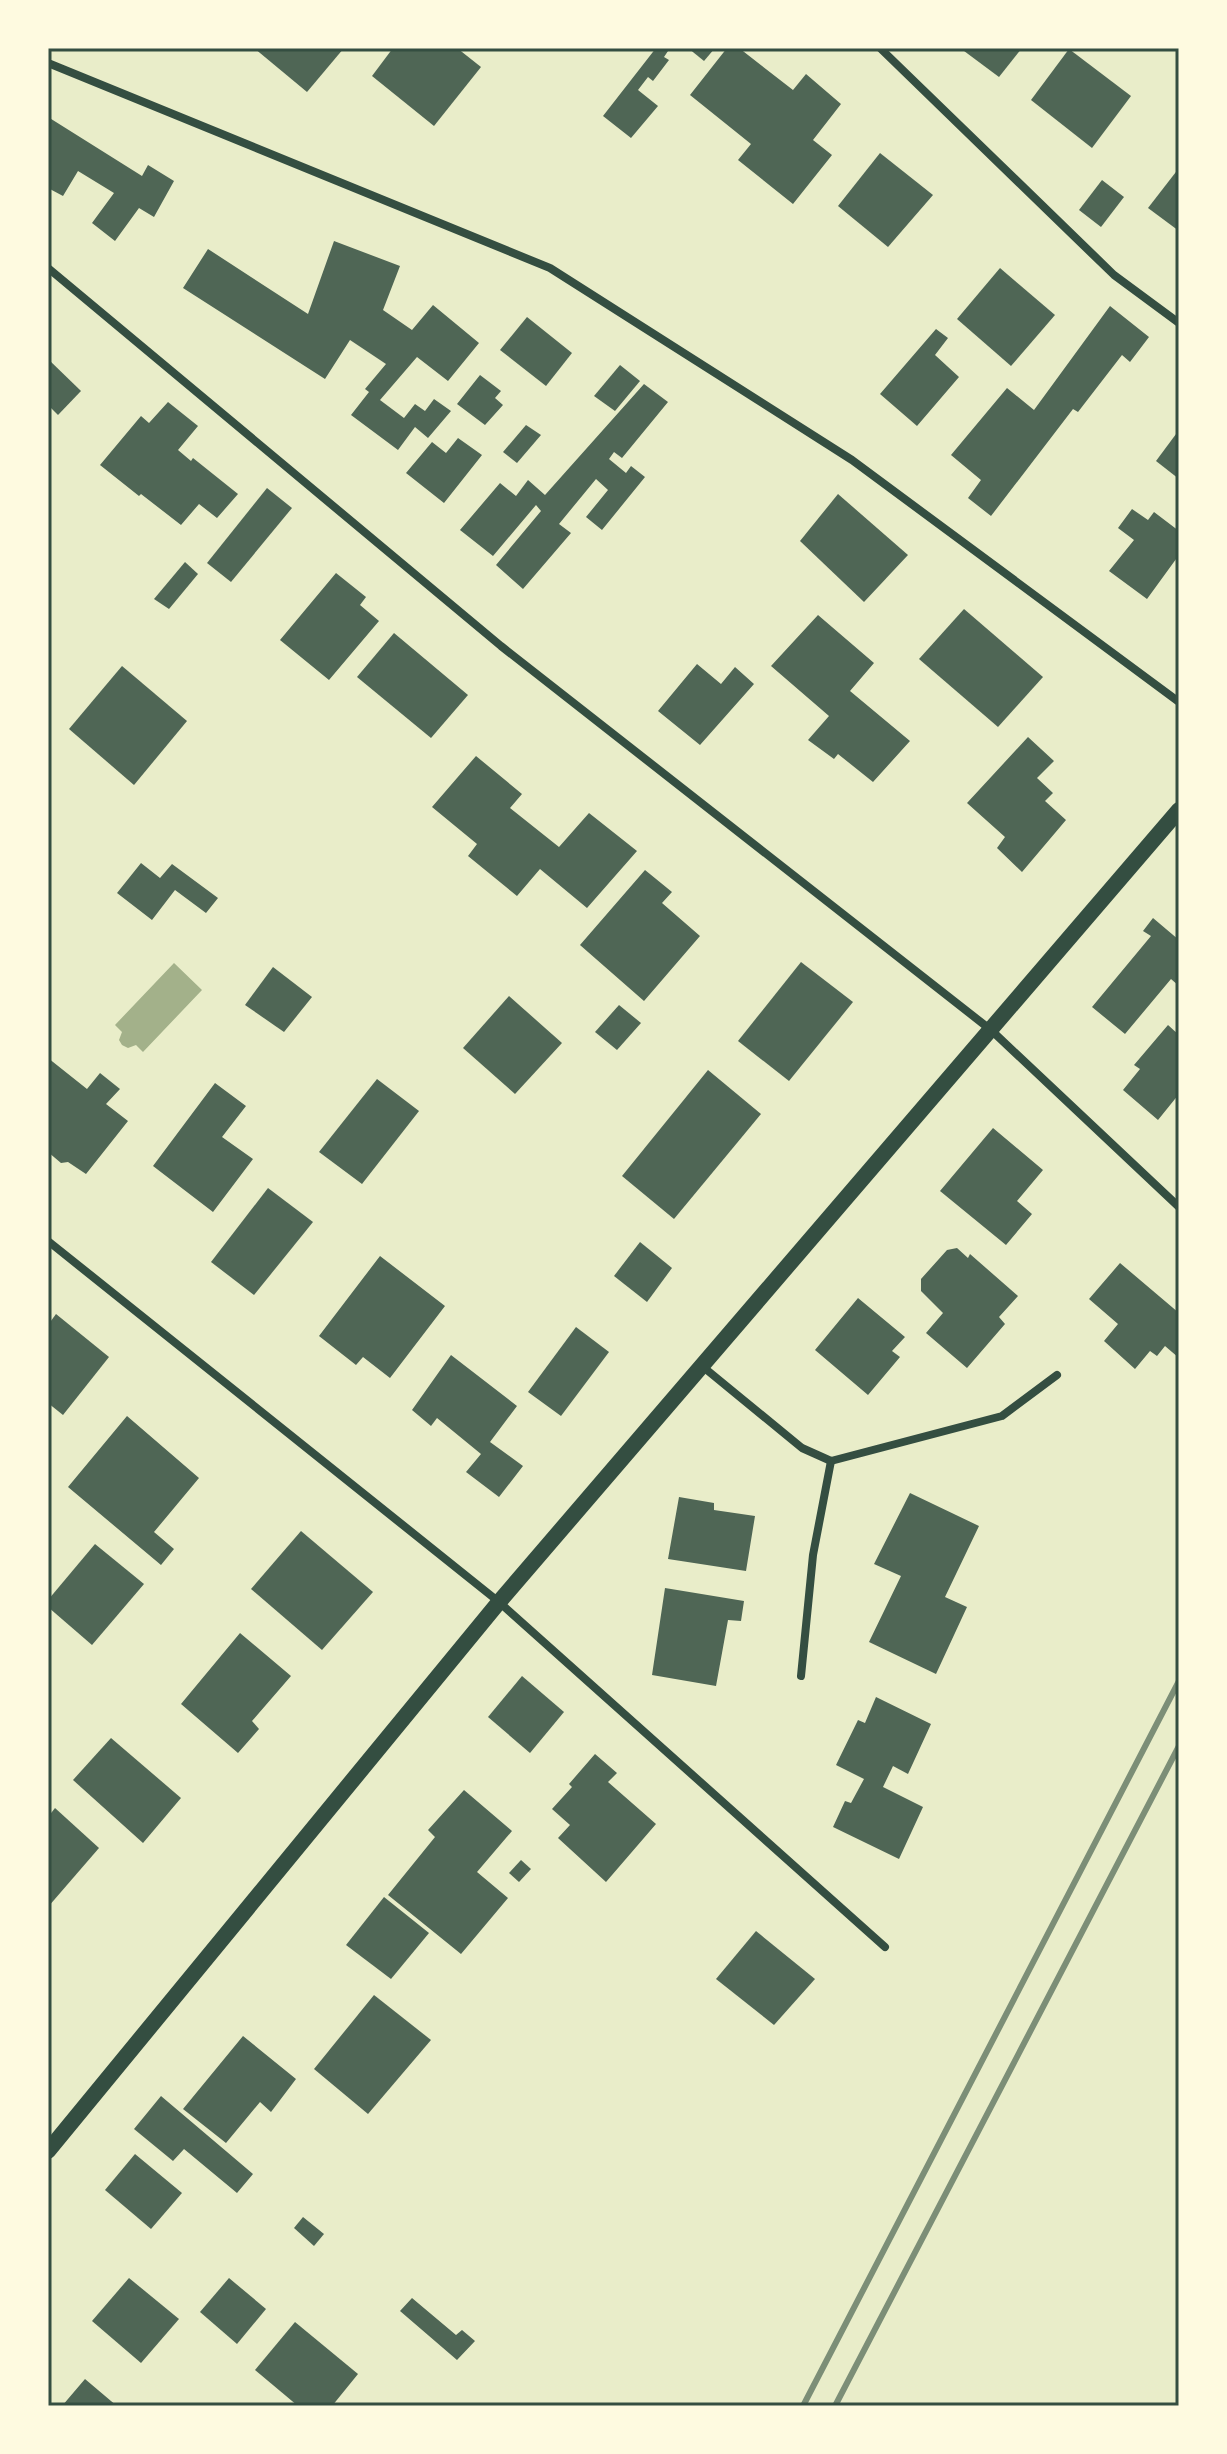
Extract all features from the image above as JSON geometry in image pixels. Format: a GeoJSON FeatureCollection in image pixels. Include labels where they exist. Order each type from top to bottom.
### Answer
{"type":"FeatureCollection","features":[{"type":"Feature","properties":{"kind":"main road"},"geometry":{"type":"LineString","coordinates":[[48,2151],[499,1602],[1179,810]]}},
{"type":"Feature","properties":{"kind":"street"},"geometry":{"type":"LineString","coordinates":[[880,48],[1114,275],[1179,323]]}},
{"type":"Feature","properties":{"kind":"street"},"geometry":{"type":"LineString","coordinates":[[48,63],[550,268],[852,460],[1179,702]]}},
{"type":"Feature","properties":{"kind":"street"},"geometry":{"type":"LineString","coordinates":[[48,268],[501,646],[991,1030],[1179,1207]]}},
{"type":"Feature","properties":{"kind":"street"},"geometry":{"type":"LineString","coordinates":[[48,1241],[499,1602],[885,1947]]}},
{"type":"Feature","properties":{"kind":"street"},"geometry":{"type":"LineString","coordinates":[[702,1366],[802,1448],[831,1461],[1002,1416],[1057,1375]]}},
{"type":"Feature","properties":{"kind":"street"},"geometry":{"type":"LineString","coordinates":[[801,1676],[813,1555],[831,1461]]}},
{"type":"Feature","properties":{"kind":"shaded area"},"geometry":{"type":"Polygon","coordinates":[[[174,963],[202,990],[143,1052],[136,1045],[128,1048],[122,1045],[119,1040],[122,1032],[115,1025],[174,963]]]}},
{"type":"Feature","properties":{"kind":"building"},"geometry":{"type":"Polygon","coordinates":[[[254,48],[344,48],[307,92],[254,48]]]}},
{"type":"Feature","properties":{"kind":"building"},"geometry":{"type":"Polygon","coordinates":[[[393,48],[457,48],[481,67],[434,126],[372,76],[393,48]]]}},
{"type":"Feature","properties":{"kind":"building"},"geometry":{"type":"Polygon","coordinates":[[[656,48],[670,48],[664,57],[669,60],[653,81],[648,77],[638,90],[658,106],[631,138],[603,116],[656,48]]]}},
{"type":"Feature","properties":{"kind":"building"},"geometry":{"type":"Polygon","coordinates":[[[688,48],[715,48],[704,61],[688,48]]]}},
{"type":"Feature","properties":{"kind":"building"},"geometry":{"type":"Polygon","coordinates":[[[727,48],[739,48],[793,90],[806,74],[841,104],[813,140],[832,155],[793,204],[738,160],[751,144],[690,95],[727,48]]]}},
{"type":"Feature","properties":{"kind":"building"},"geometry":{"type":"Polygon","coordinates":[[[960,48],[1022,48],[999,77],[960,48]]]}},
{"type":"Feature","properties":{"kind":"building"},"geometry":{"type":"Polygon","coordinates":[[[1069,49],[1131,96],[1092,148],[1031,100],[1069,49]]]}},
{"type":"Feature","properties":{"kind":"building"},"geometry":{"type":"Polygon","coordinates":[[[48,117],[142,176],[148,165],[174,181],[154,217],[139,208],[115,241],[92,223],[114,193],[78,171],[63,196],[48,188],[48,117]]]}},
{"type":"Feature","properties":{"kind":"building"},"geometry":{"type":"Polygon","coordinates":[[[880,153],[933,195],[888,247],[838,206],[880,153]]]}},
{"type":"Feature","properties":{"kind":"building"},"geometry":{"type":"Polygon","coordinates":[[[1179,168],[1179,231],[1148,208],[1179,168]]]}},
{"type":"Feature","properties":{"kind":"building"},"geometry":{"type":"Polygon","coordinates":[[[1102,180],[1124,197],[1101,227],[1079,210],[1102,180]]]}},
{"type":"Feature","properties":{"kind":"building"},"geometry":{"type":"Polygon","coordinates":[[[334,241],[400,266],[383,310],[412,330],[433,305],[479,343],[448,381],[417,357],[380,400],[404,418],[415,404],[425,411],[434,399],[451,411],[428,438],[415,427],[398,450],[351,415],[369,392],[365,389],[386,364],[350,340],[325,379],[183,288],[208,249],[308,314],[334,241]]]}},
{"type":"Feature","properties":{"kind":"building"},"geometry":{"type":"Polygon","coordinates":[[[1000,268],[1055,315],[1011,366],[957,319],[1000,268]]]}},
{"type":"Feature","properties":{"kind":"building"},"geometry":{"type":"Polygon","coordinates":[[[1110,306],[1149,337],[1130,362],[1122,355],[1078,412],[1073,409],[991,516],[968,498],[981,480],[951,455],[1007,388],[1034,410],[1110,306]]]}},
{"type":"Feature","properties":{"kind":"building"},"geometry":{"type":"Polygon","coordinates":[[[527,317],[572,353],[546,386],[500,350],[527,317]]]}},
{"type":"Feature","properties":{"kind":"building"},"geometry":{"type":"Polygon","coordinates":[[[936,329],[948,338],[935,355],[959,377],[917,426],[880,394],[936,329]]]}},
{"type":"Feature","properties":{"kind":"building"},"geometry":{"type":"Polygon","coordinates":[[[48,359],[81,391],[58,415],[48,405],[48,359]]]}},
{"type":"Feature","properties":{"kind":"building"},"geometry":{"type":"Polygon","coordinates":[[[620,365],[640,381],[615,411],[594,396],[620,365]]]}},
{"type":"Feature","properties":{"kind":"building"},"geometry":{"type":"Polygon","coordinates":[[[480,375],[501,391],[495,398],[503,405],[485,425],[457,404],[480,375]]]}},
{"type":"Feature","properties":{"kind":"building"},"geometry":{"type":"Polygon","coordinates":[[[644,384],[668,402],[622,458],[614,452],[609,459],[626,473],[631,466],[645,477],[602,530],[586,517],[608,490],[596,479],[559,524],[571,533],[523,589],[496,565],[541,511],[536,505],[493,556],[460,530],[500,483],[516,496],[528,480],[545,495],[644,384]]]}},
{"type":"Feature","properties":{"kind":"building"},"geometry":{"type":"Polygon","coordinates":[[[168,402],[198,426],[178,450],[191,461],[193,458],[238,494],[217,518],[199,504],[181,525],[100,465],[141,416],[149,423],[168,402]]]}},
{"type":"Feature","properties":{"kind":"building"},"geometry":{"type":"Polygon","coordinates":[[[526,425],[541,435],[517,463],[503,452],[526,425]]]}},
{"type":"Feature","properties":{"kind":"building"},"geometry":{"type":"Polygon","coordinates":[[[1179,430],[1179,479],[1156,461],[1179,430]]]}},
{"type":"Feature","properties":{"kind":"building"},"geometry":{"type":"Polygon","coordinates":[[[458,438],[482,455],[444,503],[406,473],[432,442],[446,453],[458,438]]]}},
{"type":"Feature","properties":{"kind":"building"},"geometry":{"type":"Polygon","coordinates":[[[267,488],[292,508],[231,582],[207,563],[267,488]]]}},
{"type":"Feature","properties":{"kind":"building"},"geometry":{"type":"Polygon","coordinates":[[[838,494],[908,555],[864,602],[800,541],[838,494]]]}},
{"type":"Feature","properties":{"kind":"building"},"geometry":{"type":"Polygon","coordinates":[[[1132,509],[1148,520],[1154,512],[1179,531],[1179,555],[1147,599],[1109,571],[1134,540],[1118,528],[1132,509]]]}},
{"type":"Feature","properties":{"kind":"building"},"geometry":{"type":"Polygon","coordinates":[[[185,562],[198,574],[169,609],[154,599],[185,562]]]}},
{"type":"Feature","properties":{"kind":"building"},"geometry":{"type":"Polygon","coordinates":[[[336,573],[366,597],[360,605],[379,621],[329,680],[280,640],[336,573]]]}},
{"type":"Feature","properties":{"kind":"building"},"geometry":{"type":"Polygon","coordinates":[[[964,609],[1043,677],[998,727],[919,659],[964,609]]]}},
{"type":"Feature","properties":{"kind":"building"},"geometry":{"type":"Polygon","coordinates":[[[818,615],[874,663],[850,691],[910,741],[873,782],[838,754],[834,759],[808,740],[829,716],[771,666],[818,615]]]}},
{"type":"Feature","properties":{"kind":"building"},"geometry":{"type":"Polygon","coordinates":[[[394,633],[468,695],[431,738],[357,677],[394,633]]]}},
{"type":"Feature","properties":{"kind":"building"},"geometry":{"type":"Polygon","coordinates":[[[697,664],[721,684],[735,667],[754,684],[700,745],[658,711],[697,664]]]}},
{"type":"Feature","properties":{"kind":"building"},"geometry":{"type":"Polygon","coordinates":[[[122,666],[187,721],[134,785],[69,729],[122,666]]]}},
{"type":"Feature","properties":{"kind":"building"},"geometry":{"type":"Polygon","coordinates":[[[1028,737],[1054,761],[1037,778],[1053,793],[1045,801],[1066,820],[1022,872],[997,848],[1005,837],[967,803],[1028,737]]]}},
{"type":"Feature","properties":{"kind":"building"},"geometry":{"type":"Polygon","coordinates":[[[476,756],[522,794],[510,808],[559,847],[589,813],[637,851],[587,908],[540,869],[517,896],[468,856],[477,844],[432,807],[476,756]]]}},
{"type":"Feature","properties":{"kind":"building"},"geometry":{"type":"Polygon","coordinates":[[[141,863],[160,878],[172,864],[218,898],[206,913],[175,890],[152,920],[117,893],[141,863]]]}},
{"type":"Feature","properties":{"kind":"building"},"geometry":{"type":"Polygon","coordinates":[[[645,870],[672,892],[662,903],[700,936],[644,1001],[580,945],[645,870]]]}},
{"type":"Feature","properties":{"kind":"building"},"geometry":{"type":"Polygon","coordinates":[[[1153,918],[1179,940],[1179,986],[1171,979],[1125,1034],[1092,1007],[1151,936],[1143,931],[1153,918]]]}},
{"type":"Feature","properties":{"kind":"building"},"geometry":{"type":"Polygon","coordinates":[[[801,962],[853,1002],[789,1081],[738,1041],[801,962]]]}},
{"type":"Feature","properties":{"kind":"building"},"geometry":{"type":"Polygon","coordinates":[[[273,967],[312,997],[284,1032],[245,1005],[273,967]]]}},
{"type":"Feature","properties":{"kind":"building"},"geometry":{"type":"Polygon","coordinates":[[[509,996],[562,1043],[515,1094],[463,1048],[509,996]]]}},
{"type":"Feature","properties":{"kind":"building"},"geometry":{"type":"Polygon","coordinates":[[[619,1005],[641,1023],[617,1050],[595,1032],[619,1005]]]}},
{"type":"Feature","properties":{"kind":"building"},"geometry":{"type":"Polygon","coordinates":[[[1168,1025],[1179,1035],[1179,1094],[1158,1120],[1123,1090],[1140,1069],[1134,1065],[1168,1025]]]}},
{"type":"Feature","properties":{"kind":"building"},"geometry":{"type":"Polygon","coordinates":[[[48,1058],[87,1089],[100,1073],[120,1089],[106,1104],[128,1121],[86,1174],[68,1162],[61,1163],[48,1152],[48,1058]]]}},
{"type":"Feature","properties":{"kind":"building"},"geometry":{"type":"Polygon","coordinates":[[[708,1070],[761,1114],[674,1219],[622,1176],[708,1070]]]}},
{"type":"Feature","properties":{"kind":"building"},"geometry":{"type":"Polygon","coordinates":[[[377,1079],[419,1111],[362,1184],[319,1152],[377,1079]]]}},
{"type":"Feature","properties":{"kind":"building"},"geometry":{"type":"Polygon","coordinates":[[[215,1083],[246,1106],[222,1137],[253,1159],[213,1212],[153,1166],[215,1083]]]}},
{"type":"Feature","properties":{"kind":"building"},"geometry":{"type":"Polygon","coordinates":[[[993,1128],[1043,1170],[1017,1201],[1032,1214],[1006,1245],[940,1191],[993,1128]]]}},
{"type":"Feature","properties":{"kind":"building"},"geometry":{"type":"Polygon","coordinates":[[[268,1188],[313,1222],[254,1295],[211,1262],[268,1188]]]}},
{"type":"Feature","properties":{"kind":"building"},"geometry":{"type":"Polygon","coordinates":[[[640,1242],[672,1268],[647,1302],[614,1276],[640,1242]]]}},
{"type":"Feature","properties":{"kind":"building"},"geometry":{"type":"Polygon","coordinates":[[[957,1248],[968,1258],[970,1254],[1018,1296],[999,1317],[1005,1324],[967,1368],[926,1333],[943,1313],[921,1291],[921,1279],[947,1250],[957,1248]]]}},
{"type":"Feature","properties":{"kind":"building"},"geometry":{"type":"Polygon","coordinates":[[[380,1256],[445,1306],[390,1378],[363,1357],[356,1365],[319,1336],[380,1256]]]}},
{"type":"Feature","properties":{"kind":"building"},"geometry":{"type":"Polygon","coordinates":[[[1120,1263],[1179,1313],[1179,1358],[1165,1346],[1157,1356],[1150,1351],[1135,1369],[1104,1341],[1118,1324],[1089,1299],[1120,1263]]]}},
{"type":"Feature","properties":{"kind":"building"},"geometry":{"type":"Polygon","coordinates":[[[858,1298],[905,1337],[892,1351],[900,1357],[868,1395],[815,1350],[858,1298]]]}},
{"type":"Feature","properties":{"kind":"building"},"geometry":{"type":"Polygon","coordinates":[[[56,1314],[109,1357],[63,1415],[48,1403],[48,1325],[56,1314]]]}},
{"type":"Feature","properties":{"kind":"building"},"geometry":{"type":"Polygon","coordinates":[[[576,1327],[609,1352],[561,1416],[528,1392],[576,1327]]]}},
{"type":"Feature","properties":{"kind":"building"},"geometry":{"type":"Polygon","coordinates":[[[451,1355],[517,1406],[490,1442],[523,1466],[499,1497],[466,1472],[481,1454],[437,1418],[431,1426],[412,1410],[451,1355]]]}},
{"type":"Feature","properties":{"kind":"building"},"geometry":{"type":"Polygon","coordinates":[[[127,1416],[199,1478],[154,1532],[174,1549],[161,1565],[68,1487],[127,1416]]]}},
{"type":"Feature","properties":{"kind":"building"},"geometry":{"type":"Polygon","coordinates":[[[910,1493],[979,1526],[945,1597],[967,1607],[936,1674],[869,1642],[901,1576],[874,1564],[910,1493]]]}},
{"type":"Feature","properties":{"kind":"building"},"geometry":{"type":"Polygon","coordinates":[[[679,1497],[714,1503],[714,1510],[755,1516],[746,1571],[668,1559],[679,1497]]]}},
{"type":"Feature","properties":{"kind":"building"},"geometry":{"type":"Polygon","coordinates":[[[301,1531],[373,1592],[322,1650],[251,1589],[301,1531]]]}},
{"type":"Feature","properties":{"kind":"building"},"geometry":{"type":"Polygon","coordinates":[[[95,1544],[144,1584],[92,1645],[48,1607],[48,1600],[95,1544]]]}},
{"type":"Feature","properties":{"kind":"building"},"geometry":{"type":"Polygon","coordinates":[[[665,1588],[744,1601],[741,1621],[728,1620],[716,1686],[652,1675],[665,1588]]]}},
{"type":"Feature","properties":{"kind":"building"},"geometry":{"type":"Polygon","coordinates":[[[240,1633],[291,1676],[252,1721],[259,1729],[238,1753],[181,1704],[240,1633]]]}},
{"type":"Feature","properties":{"kind":"building"},"geometry":{"type":"Polygon","coordinates":[[[522,1676],[564,1712],[530,1753],[488,1717],[522,1676]]]}},
{"type":"Feature","properties":{"kind":"building"},"geometry":{"type":"Polygon","coordinates":[[[876,1697],[931,1724],[908,1774],[893,1766],[883,1787],[923,1807],[899,1859],[833,1827],[845,1801],[851,1803],[864,1779],[836,1765],[858,1720],[865,1723],[876,1697]]]}},
{"type":"Feature","properties":{"kind":"building"},"geometry":{"type":"Polygon","coordinates":[[[111,1738],[181,1798],[143,1843],[73,1780],[111,1738]]]}},
{"type":"Feature","properties":{"kind":"building"},"geometry":{"type":"Polygon","coordinates":[[[595,1754],[617,1773],[608,1782],[656,1824],[606,1882],[558,1838],[570,1825],[552,1809],[595,1754]]]}},
{"type":"Feature","properties":{"kind":"building"},"geometry":{"type":"Polygon","coordinates":[[[464,1790],[512,1831],[477,1872],[508,1898],[461,1954],[388,1895],[435,1837],[428,1830],[464,1790]]]}},
{"type":"Feature","properties":{"kind":"building"},"geometry":{"type":"Polygon","coordinates":[[[55,1808],[99,1848],[48,1907],[48,1817],[55,1808]]]}},
{"type":"Feature","properties":{"kind":"building"},"geometry":{"type":"Polygon","coordinates":[[[521,1860],[531,1869],[519,1882],[509,1873],[521,1860]]]}},
{"type":"Feature","properties":{"kind":"building"},"geometry":{"type":"Polygon","coordinates":[[[384,1897],[429,1933],[391,1979],[346,1945],[384,1897]]]}},
{"type":"Feature","properties":{"kind":"building"},"geometry":{"type":"Polygon","coordinates":[[[756,1931],[815,1979],[774,2025],[716,1979],[756,1931]]]}},
{"type":"Feature","properties":{"kind":"building"},"geometry":{"type":"Polygon","coordinates":[[[374,1995],[431,2040],[368,2114],[314,2069],[374,1995]]]}},
{"type":"Feature","properties":{"kind":"building"},"geometry":{"type":"Polygon","coordinates":[[[243,2036],[296,2079],[271,2112],[260,2102],[226,2143],[183,2109],[243,2036]]]}},
{"type":"Feature","properties":{"kind":"building"},"geometry":{"type":"Polygon","coordinates":[[[161,2096],[253,2174],[237,2193],[184,2149],[173,2161],[134,2129],[161,2096]]]}},
{"type":"Feature","properties":{"kind":"building"},"geometry":{"type":"Polygon","coordinates":[[[135,2154],[182,2193],[151,2229],[105,2190],[135,2154]]]}},
{"type":"Feature","properties":{"kind":"building"},"geometry":{"type":"Polygon","coordinates":[[[303,2217],[324,2234],[314,2246],[294,2228],[303,2217]]]}},
{"type":"Feature","properties":{"kind":"building"},"geometry":{"type":"Polygon","coordinates":[[[129,2278],[179,2319],[141,2363],[92,2321],[129,2278]]]}},
{"type":"Feature","properties":{"kind":"building"},"geometry":{"type":"Polygon","coordinates":[[[229,2278],[266,2309],[237,2344],[200,2312],[229,2278]]]}},
{"type":"Feature","properties":{"kind":"building"},"geometry":{"type":"Polygon","coordinates":[[[412,2298],[456,2335],[462,2330],[475,2341],[457,2360],[400,2311],[412,2298]]]}},
{"type":"Feature","properties":{"kind":"building"},"geometry":{"type":"Polygon","coordinates":[[[295,2322],[358,2374],[332,2406],[298,2406],[255,2370],[295,2322]]]}},
{"type":"Feature","properties":{"kind":"building"},"geometry":{"type":"Polygon","coordinates":[[[85,2379],[111,2401],[117,2406],[62,2406],[85,2379]]]}},
{"type":"Feature","properties":{"kind":"railway"},"geometry":{"type":"LineString","coordinates":[[803,2406],[1179,1681]]}},
{"type":"Feature","properties":{"kind":"railway"},"geometry":{"type":"LineString","coordinates":[[835,2406],[1179,1746]]}}]}
